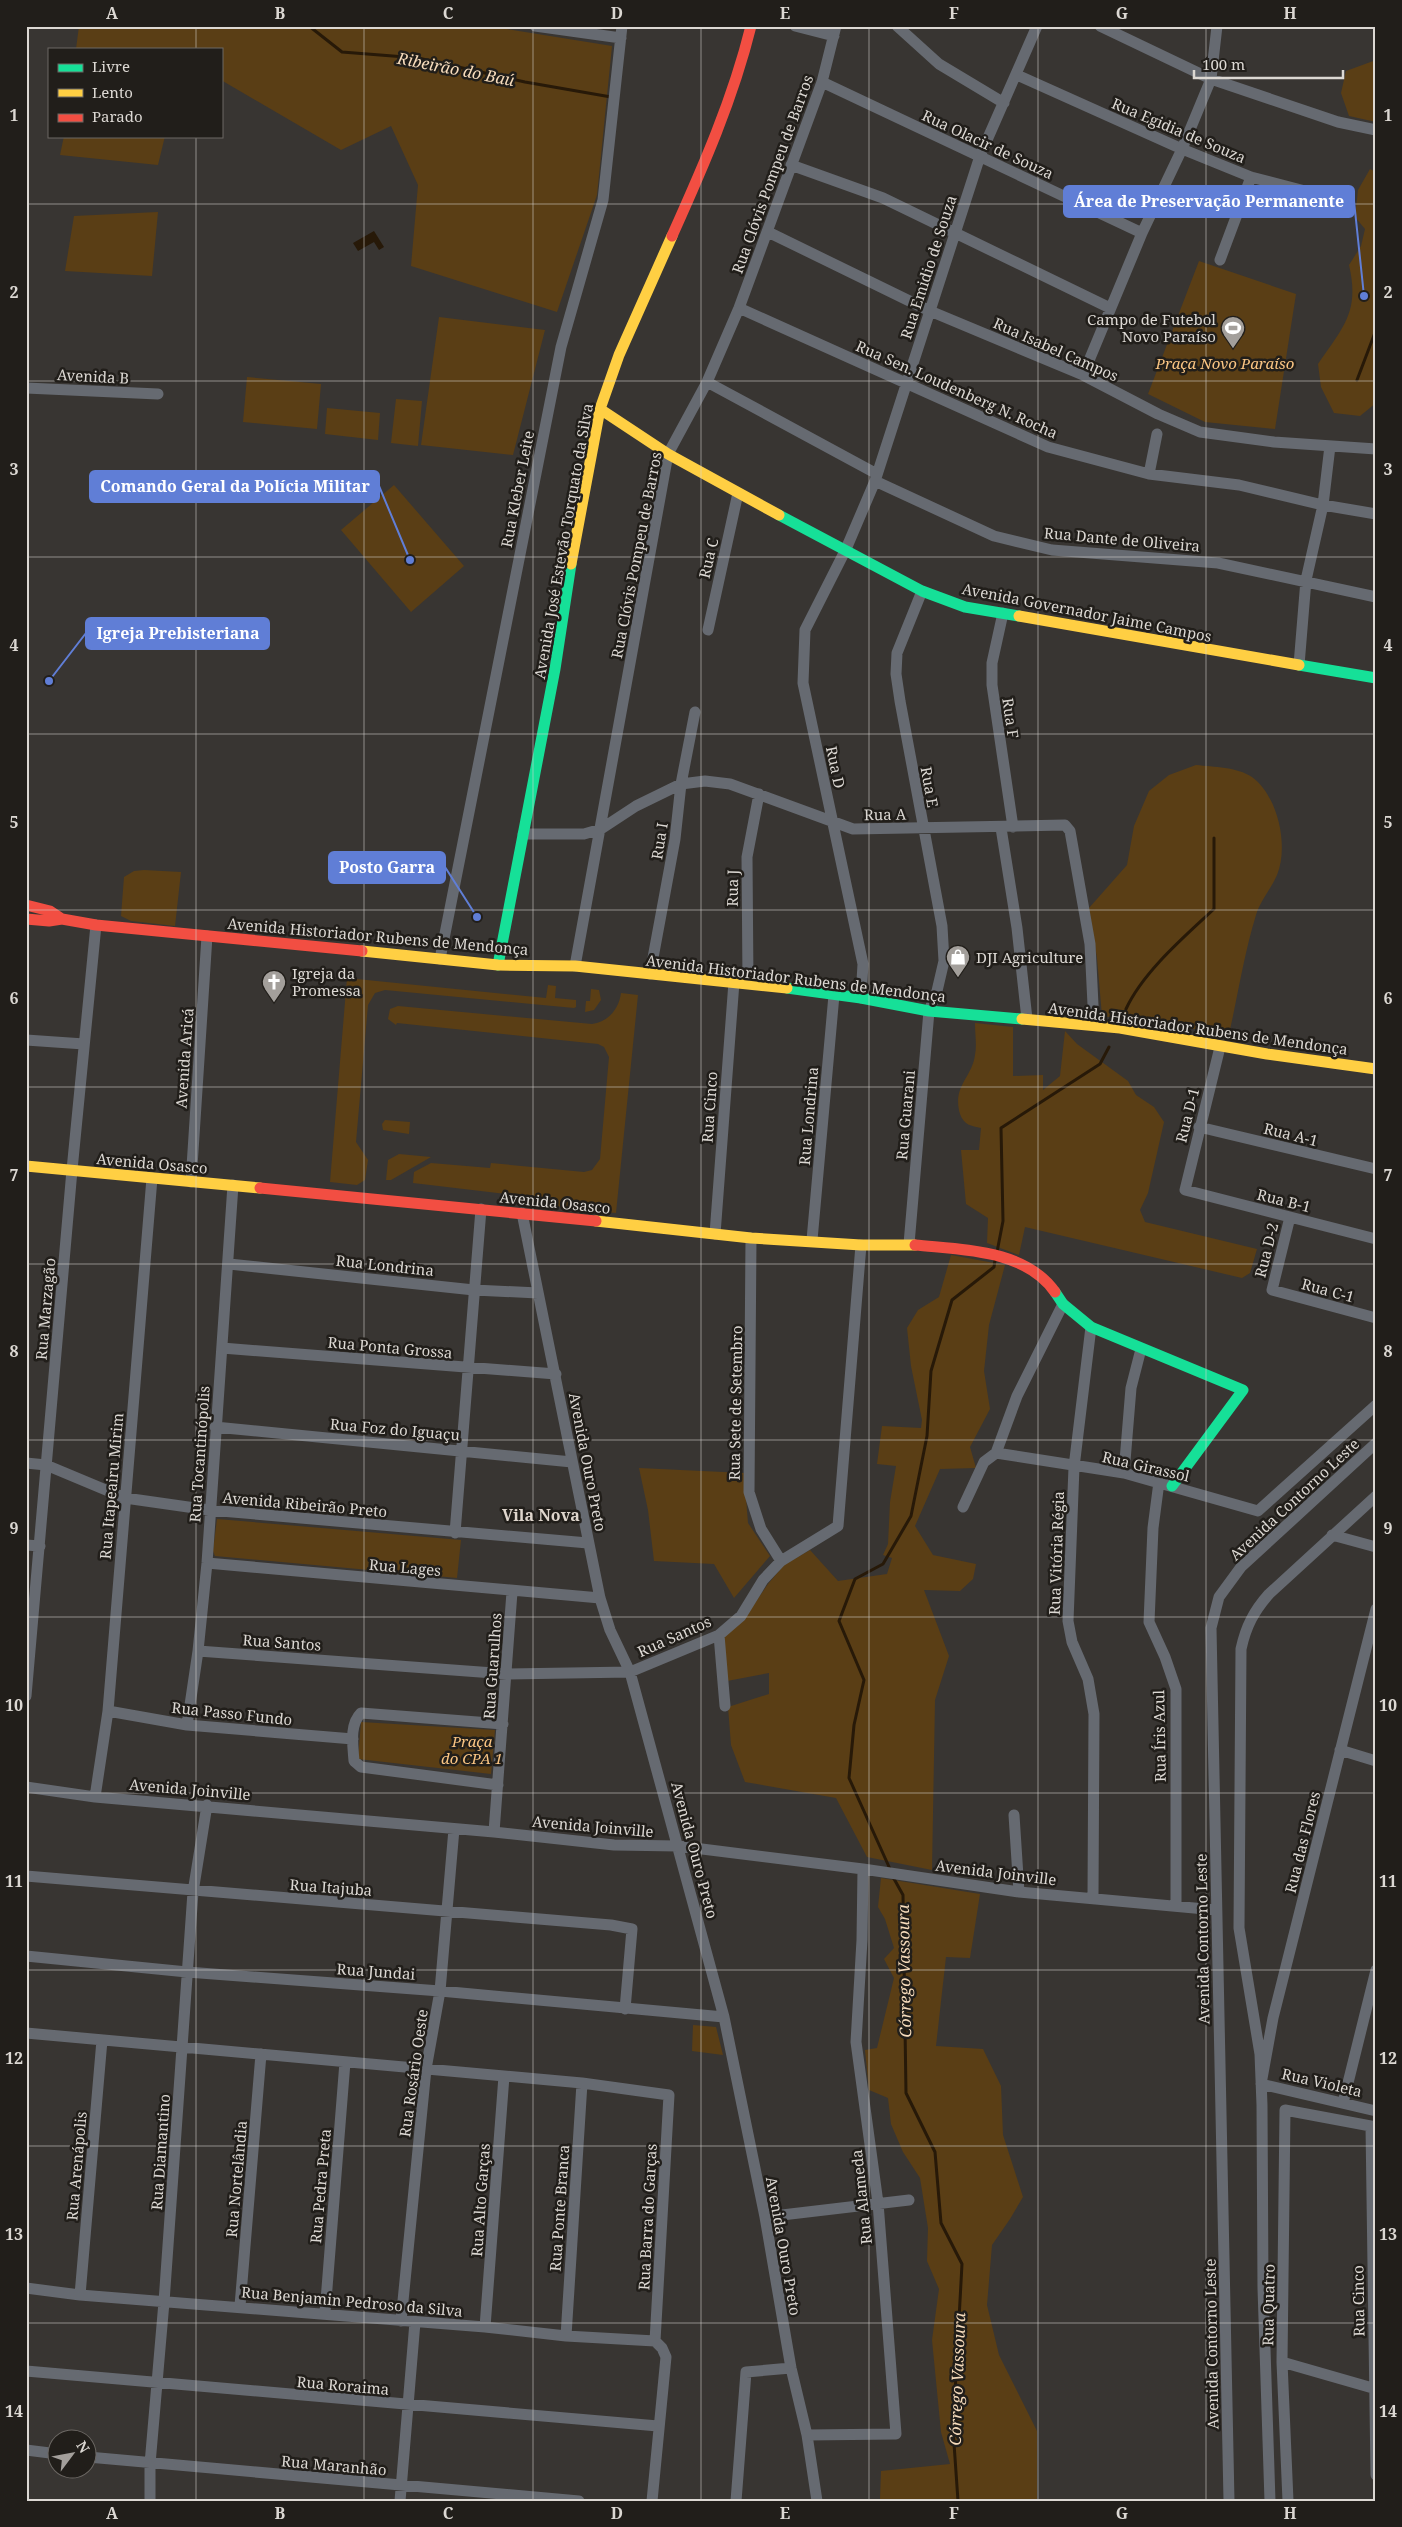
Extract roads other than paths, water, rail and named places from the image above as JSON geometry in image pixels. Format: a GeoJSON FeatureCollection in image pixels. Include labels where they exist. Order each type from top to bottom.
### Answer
{"type":"FeatureCollection","features":[{"type":"Feature","properties":{"kind":"main road","name":"Avenida José Estevão Torquato da Silva"},"geometry":{"type":"LineString","coordinates":[[498,965],[555,669],[575,540],[600,409],[619,355],[718,132],[744,59],[751,26]]}},
{"type":"Feature","properties":{"kind":"main road","name":"Avenida Governador Jaime Campos"},"geometry":{"type":"LineString","coordinates":[[600,409],[668,454],[738,493],[922,591],[965,606],[1376,678]]}},
{"type":"Feature","properties":{"kind":"main road","name":"Avenida Historiador Rubens de Mendonça"},"geometry":{"type":"LineString","coordinates":[[26,905],[50,911],[62,918],[96,925],[498,965],[576,966],[748,983],[861,998],[929,1011],[1094,1025],[1220,1047],[1376,1069]]}},
{"type":"Feature","properties":{"kind":"main road","name":"Avenida Historiador Rubens de Mendonça"},"geometry":{"type":"LineString","coordinates":[[26,919],[49,921],[62,918]]}},
{"type":"Feature","properties":{"kind":"main road","name":"Avenida Osasco"},"geometry":{"type":"LineString","coordinates":[[26,1166],[522,1213],[752,1238],[812,1240],[861,1245],[909,1244],[960,1248],[990,1254],[1022,1264],[1049,1284],[1063,1304],[1091,1327],[1243,1390],[1172,1486]]}},
{"type":"Feature","properties":{"kind":"street"},"geometry":{"type":"LineString","coordinates":[[535,26],[622,32]]}},
{"type":"Feature","properties":{"kind":"street"},"geometry":{"type":"LineString","coordinates":[[795,26],[835,31]]}},
{"type":"Feature","properties":{"kind":"street"},"geometry":{"type":"LineString","coordinates":[[897,26],[939,64],[1004,103]]}},
{"type":"Feature","properties":{"kind":"street","name":"Rua Emidio de Souza"},"geometry":{"type":"LineString","coordinates":[[846,549],[876,478],[980,156],[1037,26]]}},
{"type":"Feature","properties":{"kind":"street"},"geometry":{"type":"LineString","coordinates":[[1100,26],[1211,79],[1338,122],[1376,130]]}},
{"type":"Feature","properties":{"kind":"street"},"geometry":{"type":"LineString","coordinates":[[1083,375],[1142,233],[1182,150],[1211,79],[1217,26]]}},
{"type":"Feature","properties":{"kind":"street","name":"Rua Clóvis Pompeu de Barros"},"geometry":{"type":"LineString","coordinates":[[576,966],[668,454],[707,382],[739,308],[822,82],[835,31]]}},
{"type":"Feature","properties":{"kind":"street","name":"Rua Kleber Leite"},"geometry":{"type":"LineString","coordinates":[[440,959],[560,347],[603,200],[622,32]]}},
{"type":"Feature","properties":{"kind":"street","name":"Rua Egidia de Souza"},"geometry":{"type":"LineString","coordinates":[[1017,75],[1182,150],[1251,177],[1328,197],[1333,200]]}},
{"type":"Feature","properties":{"kind":"street","name":"Rua Olacir de Souza"},"geometry":{"type":"LineString","coordinates":[[822,82],[1142,233]]}},
{"type":"Feature","properties":{"kind":"street"},"geometry":{"type":"LineString","coordinates":[[791,165],[883,198],[1110,308]]}},
{"type":"Feature","properties":{"kind":"street"},"geometry":{"type":"LineString","coordinates":[[1220,260],[1251,177]]}},
{"type":"Feature","properties":{"kind":"street","name":"Rua Isabel Campos"},"geometry":{"type":"LineString","coordinates":[[768,232],[930,311],[1083,375],[1158,414],[1200,432],[1274,442],[1376,449]]}},
{"type":"Feature","properties":{"kind":"street","name":"Rua Sen. Loudenberg N. Rocha"},"geometry":{"type":"LineString","coordinates":[[739,308],[1048,447],[1149,474],[1239,485],[1323,505],[1376,514]]}},
{"type":"Feature","properties":{"kind":"street","name":"Rua Dante de Oliveira"},"geometry":{"type":"LineString","coordinates":[[707,382],[876,478],[994,536],[1052,550],[1218,563],[1306,580],[1376,597]]}},
{"type":"Feature","properties":{"kind":"street","name":"Avenida B"},"geometry":{"type":"LineString","coordinates":[[26,388],[158,394]]}},
{"type":"Feature","properties":{"kind":"street"},"geometry":{"type":"LineString","coordinates":[[1149,474],[1157,434]]}},
{"type":"Feature","properties":{"kind":"street"},"geometry":{"type":"LineString","coordinates":[[1299,665],[1306,580],[1323,505],[1330,446]]}},
{"type":"Feature","properties":{"kind":"street","name":"Rua C"},"geometry":{"type":"LineString","coordinates":[[708,630],[738,493]]}},
{"type":"Feature","properties":{"kind":"street","name":"Rua D"},"geometry":{"type":"LineString","coordinates":[[846,549],[805,630],[803,683],[863,964],[861,998]]}},
{"type":"Feature","properties":{"kind":"street","name":"Rua E"},"geometry":{"type":"LineString","coordinates":[[922,591],[902,637],[896,664],[900,701],[922,828],[942,926],[944,961],[937,991]]}},
{"type":"Feature","properties":{"kind":"street","name":"Rua F"},"geometry":{"type":"LineString","coordinates":[[1003,613],[992,663],[992,685],[1007,828]]}},
{"type":"Feature","properties":{"kind":"street","name":"Rua I"},"geometry":{"type":"LineString","coordinates":[[650,974],[676,839],[681,784],[695,712]]}},
{"type":"Feature","properties":{"kind":"street","name":"Rua A"},"geometry":{"type":"LineString","coordinates":[[523,834],[584,834],[601,829],[636,806],[681,784],[705,781],[730,784],[853,829],[1007,828],[1063,824],[1069,829],[1090,944],[1094,1025]]}},
{"type":"Feature","properties":{"kind":"street","name":"Rua J"},"geometry":{"type":"LineString","coordinates":[[748,983],[747,858],[759,794]]}},
{"type":"Feature","properties":{"kind":"street"},"geometry":{"type":"LineString","coordinates":[[1007,828],[1027,1019]]}},
{"type":"Feature","properties":{"kind":"street","name":"Rua Marzagão"},"geometry":{"type":"LineString","coordinates":[[26,1696],[29,1624],[40,1546],[72,1170],[96,925]]}},
{"type":"Feature","properties":{"kind":"street","name":"Avenida Aricá"},"geometry":{"type":"LineString","coordinates":[[191,1182],[207,936]]}},
{"type":"Feature","properties":{"kind":"street","name":"Rua Cinco"},"geometry":{"type":"LineString","coordinates":[[715,1234],[734,982]]}},
{"type":"Feature","properties":{"kind":"street","name":"Rua Guarani"},"geometry":{"type":"LineString","coordinates":[[909,1244],[929,1011],[937,991]]}},
{"type":"Feature","properties":{"kind":"street","name":"Rua Londrina"},"geometry":{"type":"LineString","coordinates":[[812,1240],[834,995]]}},
{"type":"Feature","properties":{"kind":"street"},"geometry":{"type":"LineString","coordinates":[[26,1040],[84,1044]]}},
{"type":"Feature","properties":{"kind":"street","name":"Rua D-1"},"geometry":{"type":"LineString","coordinates":[[1185,1190],[1220,1047]]}},
{"type":"Feature","properties":{"kind":"street","name":"Rua A-1"},"geometry":{"type":"LineString","coordinates":[[1199,1127],[1376,1169]]}},
{"type":"Feature","properties":{"kind":"street","name":"Rua Itapeairu Mirim"},"geometry":{"type":"LineString","coordinates":[[95,1797],[108,1711],[152,1178]]}},
{"type":"Feature","properties":{"kind":"street","name":"Rua Tocantinópolis"},"geometry":{"type":"LineString","coordinates":[[187,1725],[198,1651],[207,1563],[209,1510],[229,1264],[233,1186]]}},
{"type":"Feature","properties":{"kind":"street","name":"Rua B-1"},"geometry":{"type":"LineString","coordinates":[[1185,1190],[1376,1239]]}},
{"type":"Feature","properties":{"kind":"street"},"geometry":{"type":"LineString","coordinates":[[455,1533],[481,1209]]}},
{"type":"Feature","properties":{"kind":"street","name":"Avenida Ouro Preto"},"geometry":{"type":"LineString","coordinates":[[522,1213],[600,1598],[610,1630],[630,1672],[724,2017],[765,2217],[791,2368],[807,2435],[817,2501]]}},
{"type":"Feature","properties":{"kind":"street","name":"Rua D-2"},"geometry":{"type":"LineString","coordinates":[[1272,1290],[1290,1217]]}},
{"type":"Feature","properties":{"kind":"street","name":"Rua Sete de Setembro"},"geometry":{"type":"LineString","coordinates":[[752,1238],[749,1492],[761,1529],[781,1561]]}},
{"type":"Feature","properties":{"kind":"street","name":"Rua Santos"},"geometry":{"type":"LineString","coordinates":[[198,1651],[507,1674],[630,1672],[719,1635],[741,1616],[763,1580],[781,1561],[838,1526],[861,1245]]}},
{"type":"Feature","properties":{"kind":"street","name":"Rua Londrina"},"geometry":{"type":"LineString","coordinates":[[229,1264],[474,1290],[538,1293]]}},
{"type":"Feature","properties":{"kind":"street","name":"Rua C-1"},"geometry":{"type":"LineString","coordinates":[[1272,1290],[1376,1318]]}},
{"type":"Feature","properties":{"kind":"street"},"geometry":{"type":"LineString","coordinates":[[963,1507],[984,1462],[996,1453],[1017,1396],[1063,1304]]}},
{"type":"Feature","properties":{"kind":"street","name":"Rua Vitória Régia"},"geometry":{"type":"LineString","coordinates":[[1091,1327],[1074,1467],[1068,1621],[1072,1642],[1088,1679],[1094,1714],[1093,1897]]}},
{"type":"Feature","properties":{"kind":"street","name":"Rua Ponta Grossa"},"geometry":{"type":"LineString","coordinates":[[222,1348],[468,1369],[556,1374]]}},
{"type":"Feature","properties":{"kind":"street"},"geometry":{"type":"LineString","coordinates":[[1124,1473],[1132,1388],[1141,1349]]}},
{"type":"Feature","properties":{"kind":"street","name":"Rua Girassol"},"geometry":{"type":"LineString","coordinates":[[996,1453],[1074,1467],[1124,1473],[1258,1511],[1376,1405]]}},
{"type":"Feature","properties":{"kind":"street","name":"Rua Foz do Iguaçu"},"geometry":{"type":"LineString","coordinates":[[215,1427],[572,1462]]}},
{"type":"Feature","properties":{"kind":"street","name":"Avenida Contorno Leste"},"geometry":{"type":"LineString","coordinates":[[1230,2501],[1211,1645],[1214,1610],[1219,1597],[1241,1567],[1376,1443]]}},
{"type":"Feature","properties":{"kind":"street","name":"Avenida Ribeirão Preto"},"geometry":{"type":"LineString","coordinates":[[26,1463],[46,1465],[125,1498],[209,1510],[455,1533],[588,1543]]}},
{"type":"Feature","properties":{"kind":"street","name":"Rua Íris Azul"},"geometry":{"type":"LineString","coordinates":[[1159,1482],[1153,1528],[1149,1622],[1165,1656],[1176,1688],[1176,1906]]}},
{"type":"Feature","properties":{"kind":"street"},"geometry":{"type":"LineString","coordinates":[[1270,2501],[1261,2084],[1256,2028],[1239,1928],[1241,1649],[1246,1626],[1256,1608],[1332,1535],[1376,1496]]}},
{"type":"Feature","properties":{"kind":"street"},"geometry":{"type":"LineString","coordinates":[[1332,1535],[1376,1547]]}},
{"type":"Feature","properties":{"kind":"street"},"geometry":{"type":"LineString","coordinates":[[26,1545],[40,1546]]}},
{"type":"Feature","properties":{"kind":"street","name":"Rua Lages"},"geometry":{"type":"LineString","coordinates":[[207,1563],[512,1592],[600,1598]]}},
{"type":"Feature","properties":{"kind":"street","name":"Rua Guarulhos"},"geometry":{"type":"LineString","coordinates":[[494,1832],[512,1592]]}},
{"type":"Feature","properties":{"kind":"street","name":"Rua das Flores"},"geometry":{"type":"LineString","coordinates":[[1261,2084],[1273,2018],[1376,1610]]}},
{"type":"Feature","properties":{"kind":"street"},"geometry":{"type":"LineString","coordinates":[[719,1635],[725,1706]]}},
{"type":"Feature","properties":{"kind":"street","name":"Rua Passo Fundo"},"geometry":{"type":"LineString","coordinates":[[108,1711],[187,1725],[353,1739]]}},
{"type":"Feature","properties":{"kind":"street"},"geometry":{"type":"LineString","coordinates":[[498,1785],[361,1767],[354,1761],[353,1739],[356,1719],[361,1713],[503,1724]]}},
{"type":"Feature","properties":{"kind":"street"},"geometry":{"type":"LineString","coordinates":[[1340,1750],[1376,1761]]}},
{"type":"Feature","properties":{"kind":"street","name":"Avenida Joinville"},"geometry":{"type":"LineString","coordinates":[[26,1787],[95,1797],[494,1832],[614,1845],[678,1846],[863,1869],[1019,1892],[1093,1897],[1216,1910]]}},
{"type":"Feature","properties":{"kind":"street","name":"Rua Diamantino"},"geometry":{"type":"LineString","coordinates":[[150,2501],[150,2464],[164,2302],[193,1892],[206,1806]]}},
{"type":"Feature","properties":{"kind":"street"},"geometry":{"type":"LineString","coordinates":[[1014,1815],[1019,1892]]}},
{"type":"Feature","properties":{"kind":"street","name":"Rua Rosário Oeste"},"geometry":{"type":"LineString","coordinates":[[401,2321],[426,2069],[440,1991],[454,1829]]}},
{"type":"Feature","properties":{"kind":"street","name":"Rua Alameda"},"geometry":{"type":"LineString","coordinates":[[807,2435],[896,2434],[878,2203],[856,2042],[862,1940],[863,1869]]}},
{"type":"Feature","properties":{"kind":"street","name":"Rua Itajuba"},"geometry":{"type":"LineString","coordinates":[[26,1876],[193,1892],[611,1925],[632,1929],[625,2009]]}},
{"type":"Feature","properties":{"kind":"street","name":"Rua Jundai"},"geometry":{"type":"LineString","coordinates":[[26,1956],[187,1972],[440,1991],[724,2017]]}},
{"type":"Feature","properties":{"kind":"street"},"geometry":{"type":"LineString","coordinates":[[1343,2103],[1376,1970]]}},
{"type":"Feature","properties":{"kind":"street"},"geometry":{"type":"LineString","coordinates":[[26,2033],[582,2083]]}},
{"type":"Feature","properties":{"kind":"street","name":"Rua Arenápolis"},"geometry":{"type":"LineString","coordinates":[[80,2295],[102,2040]]}},
{"type":"Feature","properties":{"kind":"street","name":"Rua Nortelândia"},"geometry":{"type":"LineString","coordinates":[[240,2306],[261,2054]]}},
{"type":"Feature","properties":{"kind":"street","name":"Rua Pedra Preta"},"geometry":{"type":"LineString","coordinates":[[325,2313],[345,2062]]}},
{"type":"Feature","properties":{"kind":"street","name":"Rua Alto Garças"},"geometry":{"type":"LineString","coordinates":[[486,2327],[504,2076]]}},
{"type":"Feature","properties":{"kind":"street","name":"Rua Barra do Garças"},"geometry":{"type":"LineString","coordinates":[[582,2083],[669,2095],[655,2341]]}},
{"type":"Feature","properties":{"kind":"street","name":"Rua Ponte Branca"},"geometry":{"type":"LineString","coordinates":[[566,2336],[582,2083]]}},
{"type":"Feature","properties":{"kind":"street","name":"Rua Violeta"},"geometry":{"type":"LineString","coordinates":[[1261,2084],[1376,2111]]}},
{"type":"Feature","properties":{"kind":"street","name":"Rua Quatro"},"geometry":{"type":"LineString","coordinates":[[1288,2501],[1282,2362],[1285,2110],[1373,2127]]}},
{"type":"Feature","properties":{"kind":"street","name":"Rua Cinco"},"geometry":{"type":"LineString","coordinates":[[1373,2127],[1376,2475]]}},
{"type":"Feature","properties":{"kind":"street"},"geometry":{"type":"LineString","coordinates":[[765,2217],[909,2200]]}},
{"type":"Feature","properties":{"kind":"street","name":"Rua Benjamin Pedroso da Silva"},"geometry":{"type":"LineString","coordinates":[[26,2288],[80,2295],[325,2313],[566,2336],[655,2341]]}},
{"type":"Feature","properties":{"kind":"street"},"geometry":{"type":"LineString","coordinates":[[400,2501],[416,2322]]}},
{"type":"Feature","properties":{"kind":"street"},"geometry":{"type":"LineString","coordinates":[[652,2501],[666,2358],[662,2348],[655,2341]]}},
{"type":"Feature","properties":{"kind":"street"},"geometry":{"type":"LineString","coordinates":[[1282,2362],[1375,2389]]}},
{"type":"Feature","properties":{"kind":"street"},"geometry":{"type":"LineString","coordinates":[[736,2501],[746,2372],[791,2368]]}},
{"type":"Feature","properties":{"kind":"street","name":"Rua Roraima"},"geometry":{"type":"LineString","coordinates":[[26,2371],[408,2406],[658,2426]]}},
{"type":"Feature","properties":{"kind":"street"},"geometry":{"type":"LineString","coordinates":[[26,2450],[48,2453]]}},
{"type":"Feature","properties":{"kind":"street","name":"Rua Maranhão"},"geometry":{"type":"LineString","coordinates":[[98,2458],[579,2501]]}},
{"type":"Feature","properties":{"kind":"waterway","name":"Ribeirão do Baú"},"geometry":{"type":"LineString","coordinates":[[309,26],[342,52],[418,58],[525,82],[611,97]]}},
{"type":"Feature","properties":{"kind":"waterway"},"geometry":{"type":"LineString","coordinates":[[1357,380],[1376,330]]}},
{"type":"Feature","properties":{"kind":"waterway","name":"Córrego Vassoura"},"geometry":{"type":"LineString","coordinates":[[1126,1009],[1133,995],[1153,968],[1214,909],[1214,838]]}},
{"type":"Feature","properties":{"kind":"waterway","name":"Córrego Vassoura"},"geometry":{"type":"LineString","coordinates":[[997,1252],[1003,1221],[1001,1128],[1100,1064],[1109,1047]]}},
{"type":"Feature","properties":{"kind":"waterway","name":"Córrego Vassoura"},"geometry":{"type":"LineString","coordinates":[[890,1869],[849,1778],[854,1725],[864,1680],[839,1621],[855,1579],[883,1564],[911,1516],[927,1436],[931,1371],[952,1300],[994,1267],[995,1260]]}},
{"type":"Feature","properties":{"kind":"waterway","name":"Córrego Vassoura"},"geometry":{"type":"LineString","coordinates":[[893,1877],[903,1895],[906,2093],[935,2152],[941,2223],[962,2264],[953,2429],[958,2501]]}},
{"type":"Feature","properties":{"kind":"place","name":"Área de Preservação Permanente"},"geometry":{"type":"Point","coordinates":[1364,296]}},
{"type":"Feature","properties":{"kind":"place","name":"Campo de Futebol Novo Paraíso"},"geometry":{"type":"Point","coordinates":[1233,349]}},
{"type":"Feature","properties":{"kind":"place","name":"Comando Geral da Polícia Militar"},"geometry":{"type":"Point","coordinates":[410,560]}},
{"type":"Feature","properties":{"kind":"place","name":"Igreja Prebisteriana"},"geometry":{"type":"Point","coordinates":[49,681]}},
{"type":"Feature","properties":{"kind":"place","name":"Posto Garra"},"geometry":{"type":"Point","coordinates":[477,917]}},
{"type":"Feature","properties":{"kind":"place","name":"DJI Agriculture"},"geometry":{"type":"Point","coordinates":[958,978]}},
{"type":"Feature","properties":{"kind":"place","name":"Igreja da Promessa"},"geometry":{"type":"Point","coordinates":[274,1003]}},
{"type":"Feature","properties":{"kind":"district","name":"Vila Nova"},"geometry":{"type":"Point","coordinates":[541,1515]}},
{"type":"Feature","properties":{"kind":"park label","name":"Praça Novo Paraíso"},"geometry":{"type":"Point","coordinates":[1225,363]}},
{"type":"Feature","properties":{"kind":"park label","name":"Praça do CPA 1"},"geometry":{"type":"Point","coordinates":[472,1750]}}]}
